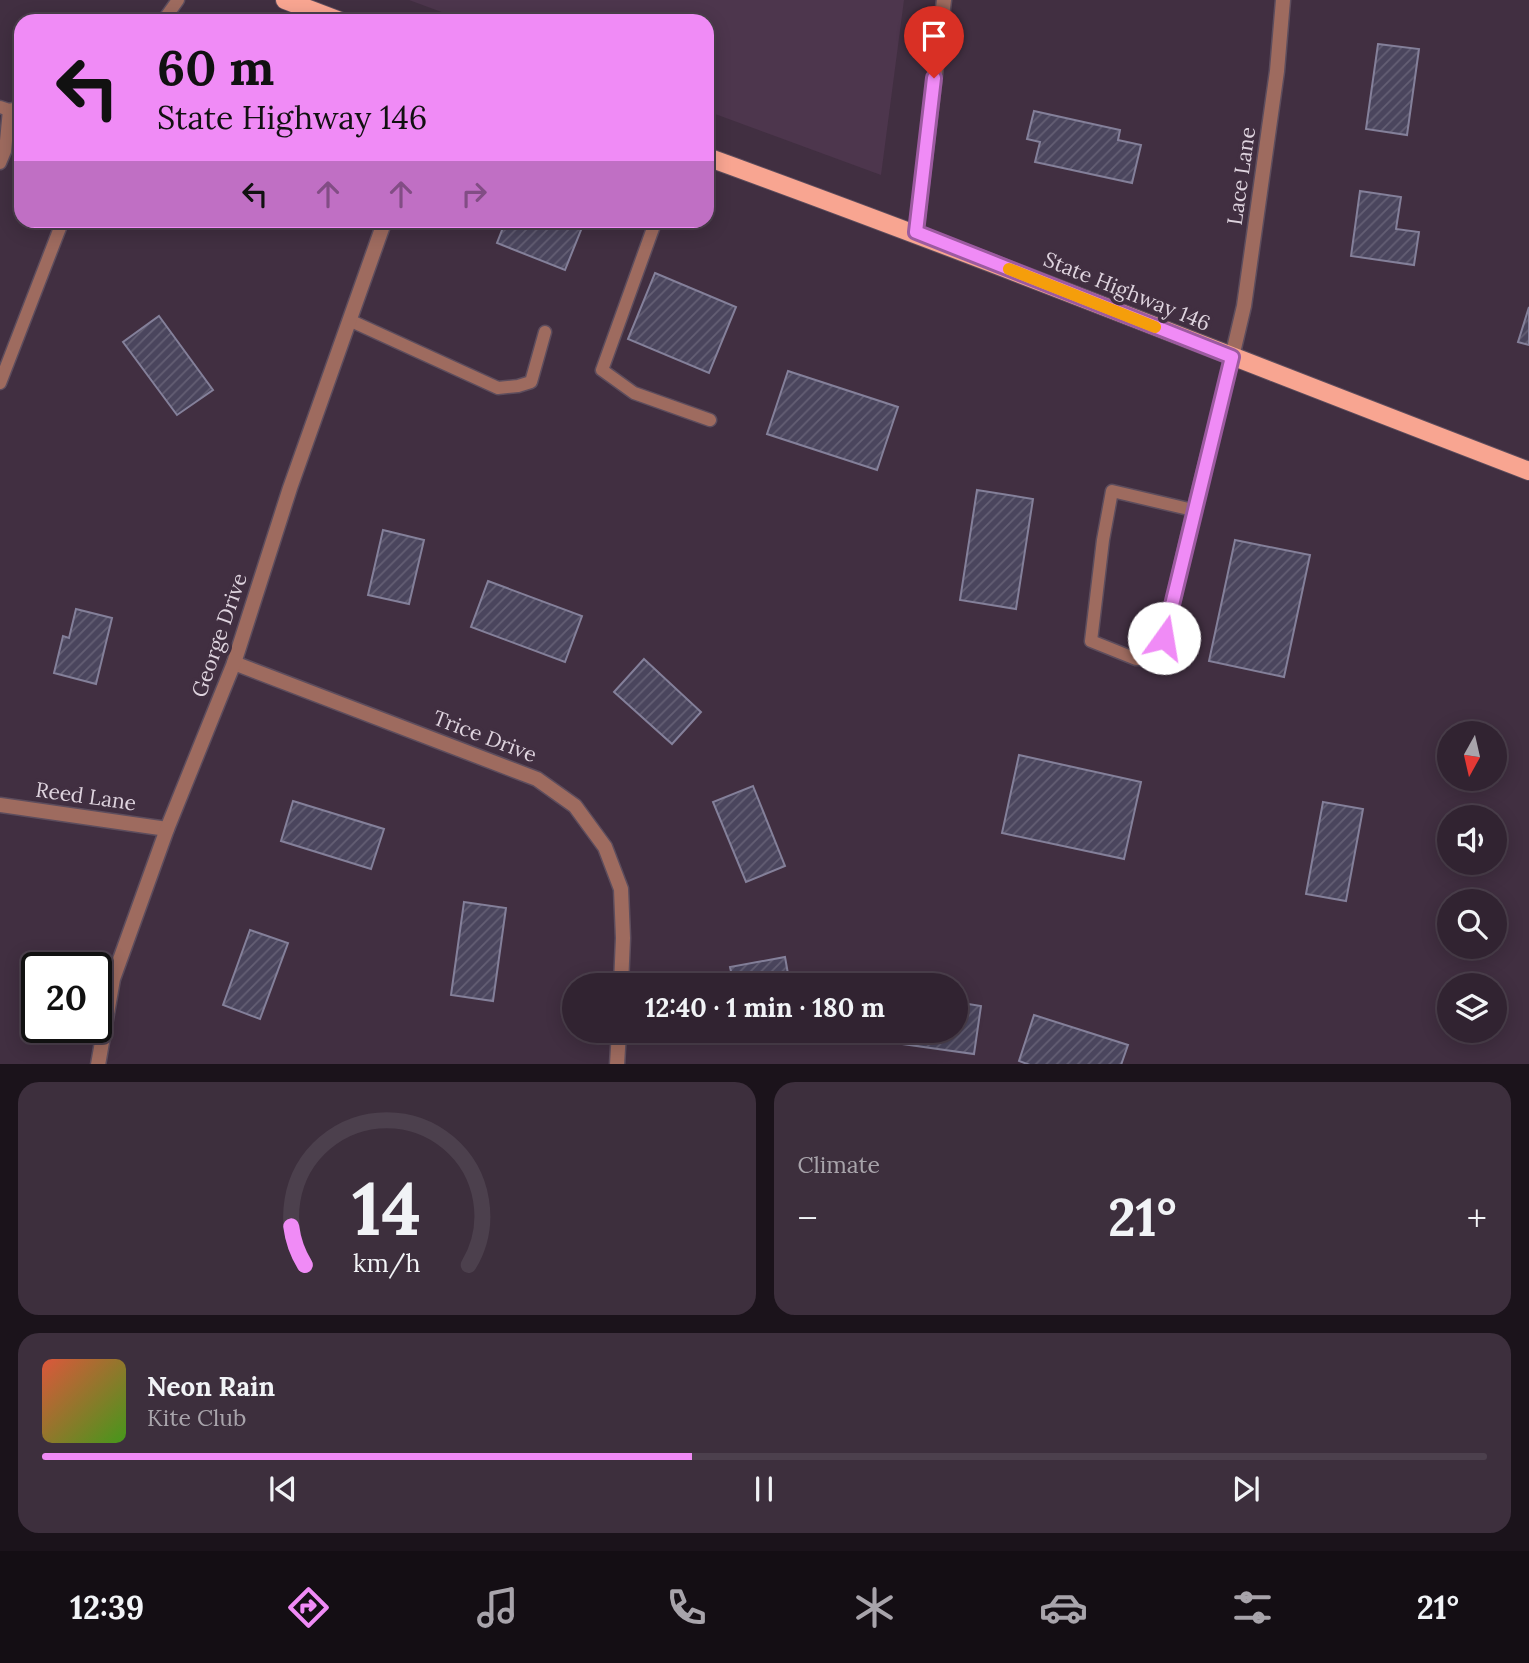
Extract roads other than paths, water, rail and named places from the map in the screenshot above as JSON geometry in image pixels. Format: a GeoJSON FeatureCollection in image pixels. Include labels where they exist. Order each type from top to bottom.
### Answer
{"type":"FeatureCollection","features":[{"type":"Feature","properties":{"kind":"main road"},"geometry":{"type":"LineString","coordinates":[[285,0],[322,14]]}},
{"type":"Feature","properties":{"kind":"main road","name":"State Highway 146"},"geometry":{"type":"LineString","coordinates":[[714,159],[916,232],[1529,471]]}},
{"type":"Feature","properties":{"kind":"street"},"geometry":{"type":"LineString","coordinates":[[916,232],[944,0]]}},
{"type":"Feature","properties":{"kind":"street","name":"Lace Lane"},"geometry":{"type":"LineString","coordinates":[[1232,357],[1244,306],[1277,71],[1283,0]]}},
{"type":"Feature","properties":{"kind":"street","name":"George Drive"},"geometry":{"type":"LineString","coordinates":[[98,1064],[113,979],[167,828],[234,663],[290,488],[381,228]]}},
{"type":"Feature","properties":{"kind":"street","name":"Trice Drive"},"geometry":{"type":"LineString","coordinates":[[234,663],[537,779],[575,806],[605,847],[621,889],[622,973]]}},
{"type":"Feature","properties":{"kind":"street","name":"Reed Lane"},"geometry":{"type":"LineString","coordinates":[[0,805],[167,828]]}},
{"type":"Feature","properties":{"kind":"street"},"geometry":{"type":"LineString","coordinates":[[617,1064],[618,1043]]}},
{"type":"Feature","properties":{"kind":"lane"},"geometry":{"type":"LineString","coordinates":[[0,163],[5,151],[10,108]]}},
{"type":"Feature","properties":{"kind":"lane"},"geometry":{"type":"LineString","coordinates":[[0,383],[60,228]]}},
{"type":"Feature","properties":{"kind":"lane"},"geometry":{"type":"LineString","coordinates":[[653,228],[602,370],[634,393],[710,420]]}},
{"type":"Feature","properties":{"kind":"lane"},"geometry":{"type":"LineString","coordinates":[[349,320],[498,388],[531,382],[545,332]]}},
{"type":"Feature","properties":{"kind":"lane"},"geometry":{"type":"LineString","coordinates":[[1193,510],[1112,491],[1103,540],[1091,641],[1136,659],[1159,659],[1232,357]]}}]}
